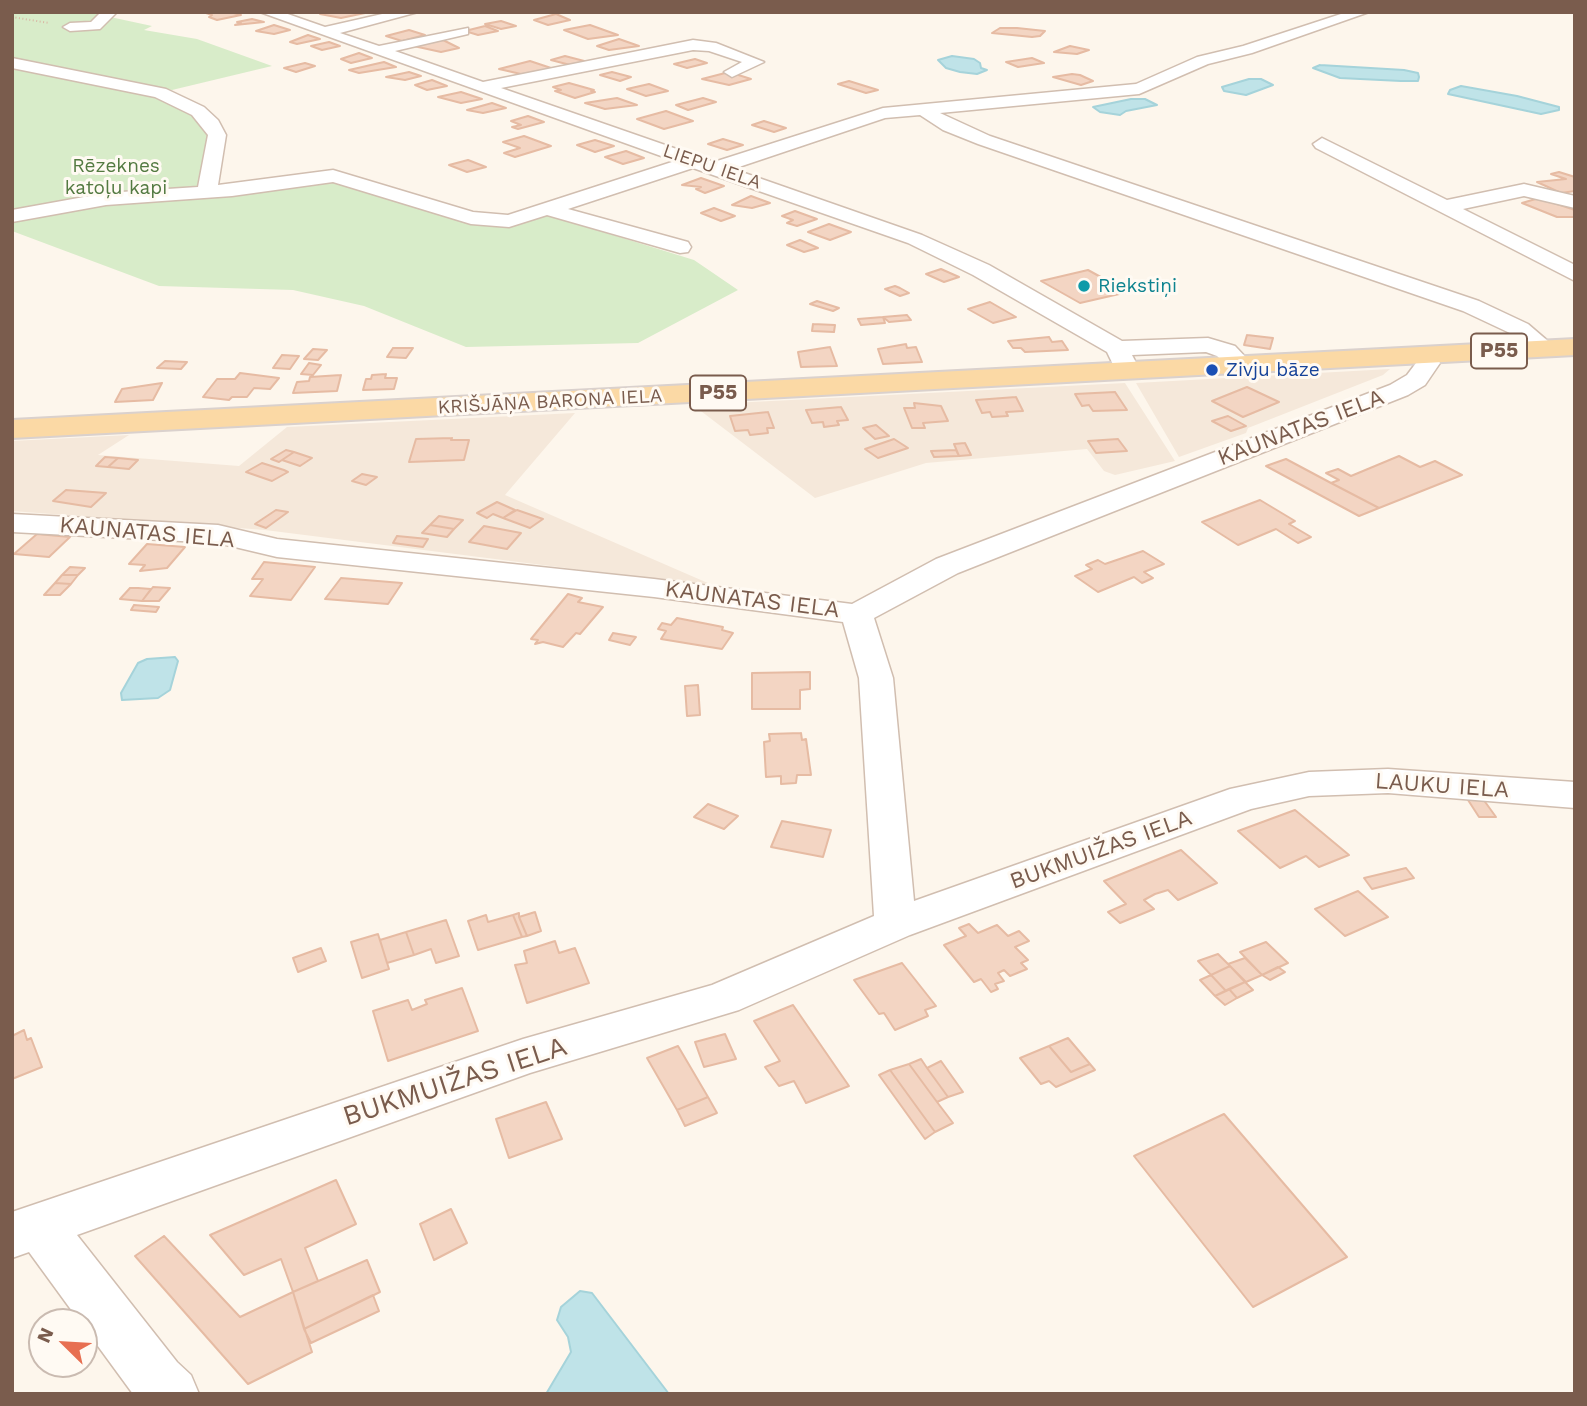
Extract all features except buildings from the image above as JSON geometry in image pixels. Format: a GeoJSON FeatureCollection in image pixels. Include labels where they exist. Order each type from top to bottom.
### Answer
{"type":"FeatureCollection","features":[{"type":"Feature","properties":{"kind":"main road","name":"P55"},"geometry":{"type":"LineString","coordinates":[[1423,354],[1575,347]]}},
{"type":"Feature","properties":{"kind":"main road","name":"KRIŠJĀŅA BARONA IELA"},"geometry":{"type":"LineString","coordinates":[[12,429],[1122,360],[1241,365],[1423,354]]}},
{"type":"Feature","properties":{"kind":"street"},"geometry":{"type":"LineString","coordinates":[[70,27],[95,26],[110,12]]}},
{"type":"Feature","properties":{"kind":"street","name":"LIEPU IELA"},"geometry":{"type":"LineString","coordinates":[[268,12],[915,239],[981,270],[1122,360]]}},
{"type":"Feature","properties":{"kind":"street"},"geometry":{"type":"LineString","coordinates":[[327,31],[411,12]]}},
{"type":"Feature","properties":{"kind":"street"},"geometry":{"type":"LineString","coordinates":[[716,168],[883,113],[1083,96],[1137,85],[1203,60],[1247,50],[1362,12]]}},
{"type":"Feature","properties":{"kind":"street"},"geometry":{"type":"LineString","coordinates":[[381,50],[463,31]]}},
{"type":"Feature","properties":{"kind":"street"},"geometry":{"type":"LineString","coordinates":[[485,87],[693,45],[711,46],[757,62],[732,72]]}},
{"type":"Feature","properties":{"kind":"street"},"geometry":{"type":"LineString","coordinates":[[12,63],[160,93],[198,111],[212,124],[217,135],[206,190]]}},
{"type":"Feature","properties":{"kind":"street"},"geometry":{"type":"LineString","coordinates":[[921,108],[949,126],[984,140],[1471,306],[1520,329],[1544,348]]}},
{"type":"Feature","properties":{"kind":"street"},"geometry":{"type":"LineString","coordinates":[[1322,144],[1575,274]]}},
{"type":"Feature","properties":{"kind":"street"},"geometry":{"type":"LineString","coordinates":[[12,216],[106,199],[253,188],[332,176],[350,178],[485,221],[520,219],[694,160]]}},
{"type":"Feature","properties":{"kind":"street"},"geometry":{"type":"LineString","coordinates":[[1447,206],[1524,190],[1575,202]]}},
{"type":"Feature","properties":{"kind":"street"},"geometry":{"type":"LineString","coordinates":[[547,209],[680,247]]}},
{"type":"Feature","properties":{"kind":"street","name":"KAUNATAS IELA"},"geometry":{"type":"LineString","coordinates":[[12,523],[218,534],[277,548],[654,588],[857,614],[947,566],[1399,390],[1416,380],[1425,369],[1428,363],[1423,354]]}},
{"type":"Feature","properties":{"kind":"street"},"geometry":{"type":"LineString","coordinates":[[857,614],[876,678],[895,924]]}},
{"type":"Feature","properties":{"kind":"street","name":"LAUKU IELA"},"geometry":{"type":"LineString","coordinates":[[1309,784],[1388,780],[1575,795]]}},
{"type":"Feature","properties":{"kind":"street","name":"BUKMUIŽAS IELA"},"geometry":{"type":"LineString","coordinates":[[26,1230],[523,1057],[724,998],[895,924],[1243,798],[1309,784]]}},
{"type":"Feature","properties":{"kind":"street"},"geometry":{"type":"LineString","coordinates":[[26,1230],[171,1394]]}},
{"type":"Feature","properties":{"kind":"path"},"geometry":{"type":"LineString","coordinates":[[12,18],[70,27]]}},
{"type":"Feature","properties":{"kind":"shaded area"},"geometry":{"type":"Polygon","coordinates":[[[1390,369],[1383,375],[1248,428],[1246,433],[1179,457],[1136,383],[1390,369]]]}},
{"type":"Feature","properties":{"kind":"shaded area"},"geometry":{"type":"Polygon","coordinates":[[[1125,383],[1175,461],[1115,475],[1104,471],[1087,449],[926,463],[815,498],[693,405],[1125,383]]]}},
{"type":"Feature","properties":{"kind":"shaded area"},"geometry":{"type":"Polygon","coordinates":[[[575,413],[505,495],[717,587],[265,530],[12,511],[12,441],[129,435],[98,455],[239,466],[287,427],[575,413]]]}},
{"type":"Feature","properties":{"kind":"green space"},"geometry":{"type":"Polygon","coordinates":[[[12,12],[87,12],[152,26],[144,30],[197,39],[272,66],[172,90],[12,61],[12,12]]]}},
{"type":"Feature","properties":{"kind":"green space","name":"Rēzeknes katoļu kapi"},"geometry":{"type":"Polygon","coordinates":[[[12,67],[167,100],[198,119],[212,133],[205,179],[221,194],[332,179],[479,226],[510,225],[545,214],[694,260],[738,290],[638,343],[466,347],[364,306],[293,290],[159,286],[12,231],[12,67]]]}},
{"type":"Feature","properties":{"kind":"water"},"geometry":{"type":"Polygon","coordinates":[[[952,56],[974,59],[980,63],[981,68],[987,70],[977,74],[960,72],[946,68],[938,60],[952,56]]]}},
{"type":"Feature","properties":{"kind":"water"},"geometry":{"type":"Polygon","coordinates":[[[1320,65],[1404,70],[1418,73],[1419,77],[1418,81],[1340,78],[1313,68],[1320,65]]]}},
{"type":"Feature","properties":{"kind":"water"},"geometry":{"type":"Polygon","coordinates":[[[1249,79],[1261,79],[1273,85],[1246,95],[1224,91],[1222,87],[1249,79]]]}},
{"type":"Feature","properties":{"kind":"water"},"geometry":{"type":"Polygon","coordinates":[[[1461,86],[1517,96],[1559,107],[1559,110],[1541,114],[1448,94],[1450,90],[1461,86]]]}},
{"type":"Feature","properties":{"kind":"water"},"geometry":{"type":"Polygon","coordinates":[[[1131,99],[1145,99],[1157,105],[1126,111],[1120,115],[1100,112],[1093,107],[1131,99]]]}},
{"type":"Feature","properties":{"kind":"water"},"geometry":{"type":"Polygon","coordinates":[[[175,657],[178,661],[170,690],[158,698],[122,700],[121,693],[138,663],[147,659],[175,657]]]}},
{"type":"Feature","properties":{"kind":"water"},"geometry":{"type":"Polygon","coordinates":[[[580,1291],[592,1293],[669,1394],[546,1394],[571,1352],[568,1337],[557,1320],[561,1307],[580,1291]]]}},
{"type":"Feature","properties":{"kind":"place","name":"Riekstiņi"},"geometry":{"type":"Point","coordinates":[1084,286]}},
{"type":"Feature","properties":{"kind":"place","name":"Zivju bāze"},"geometry":{"type":"Point","coordinates":[1212,370]}}]}
